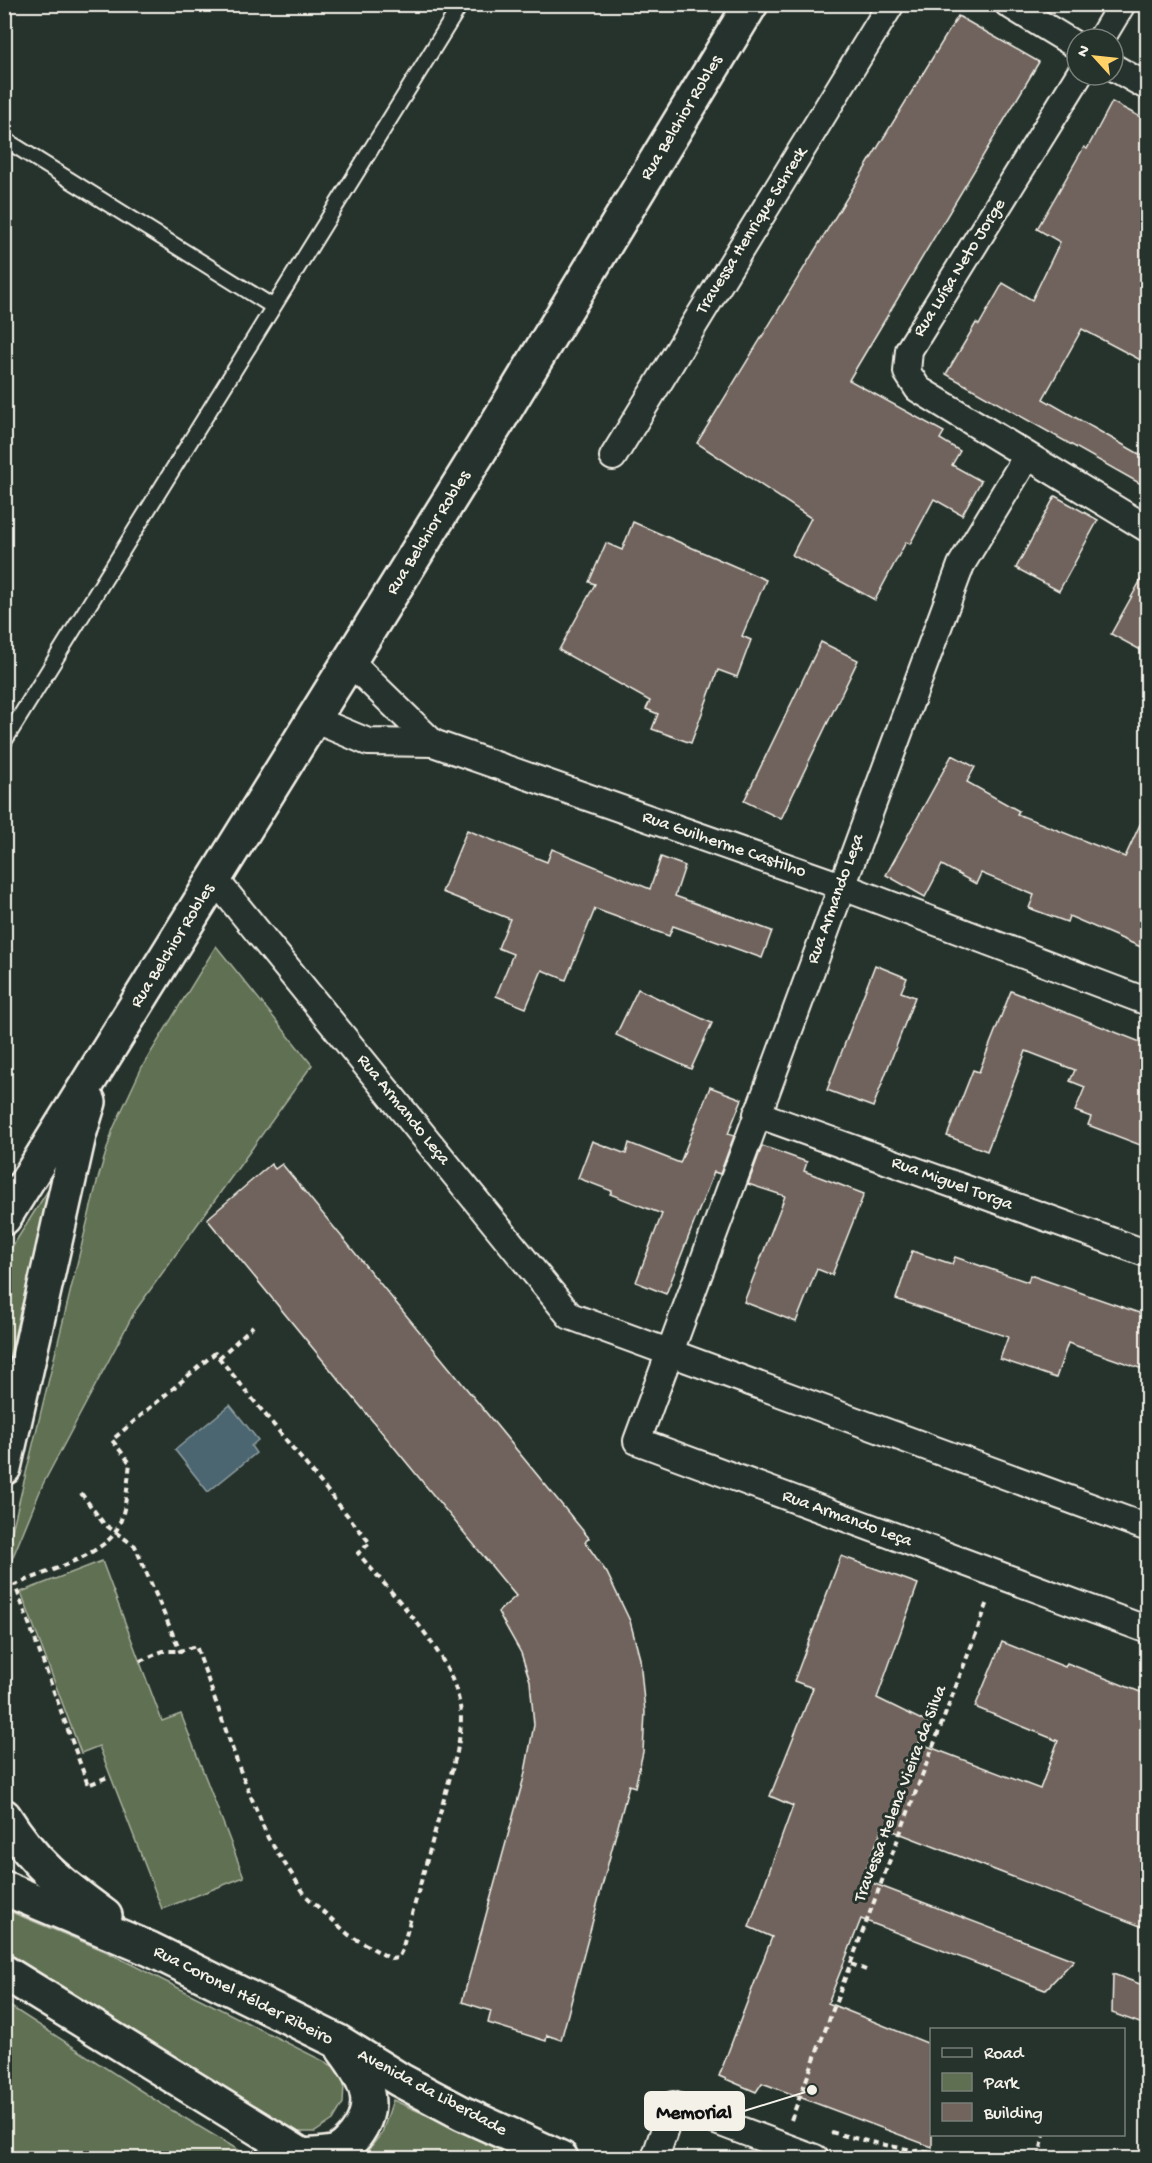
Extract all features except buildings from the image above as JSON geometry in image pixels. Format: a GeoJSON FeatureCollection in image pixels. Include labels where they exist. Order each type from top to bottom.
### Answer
{"type":"FeatureCollection","features":[{"type":"Feature","properties":{"kind":"main road","name":"Rua Belchior Robles"},"geometry":{"type":"LineString","coordinates":[[4,1218],[349,661],[751,4]]}},
{"type":"Feature","properties":{"kind":"main road","name":"Rua Belchior Robles"},"geometry":{"type":"LineString","coordinates":[[7,1445],[79,1135],[103,1059]]}},
{"type":"Feature","properties":{"kind":"main road"},"geometry":{"type":"LineString","coordinates":[[4,1816],[21,1842],[49,1875],[150,1949]]}},
{"type":"Feature","properties":{"kind":"main road","name":"Rua Coronel Hélder Ribeiro"},"geometry":{"type":"LineString","coordinates":[[4,1888],[150,1949],[337,2041],[360,2072],[369,2090],[369,2108],[362,2127],[352,2140],[335,2152],[303,2157],[4,1972]]}},
{"type":"Feature","properties":{"kind":"main road","name":"Avenida da Liberdade"},"geometry":{"type":"LineString","coordinates":[[337,2041],[400,2080],[561,2158]]}},
{"type":"Feature","properties":{"kind":"street","name":"Travessa Henrique Schreck"},"geometry":{"type":"LineString","coordinates":[[614,457],[891,4]]}},
{"type":"Feature","properties":{"kind":"street"},"geometry":{"type":"LineString","coordinates":[[1008,4],[1065,39]]}},
{"type":"Feature","properties":{"kind":"street"},"geometry":{"type":"LineString","coordinates":[[1108,27],[1122,4]]}},
{"type":"Feature","properties":{"kind":"street"},"geometry":{"type":"LineString","coordinates":[[1125,74],[1148,87]]}},
{"type":"Feature","properties":{"kind":"street","name":"Rua Luísa Neto Jorge"},"geometry":{"type":"LineString","coordinates":[[1072,87],[909,350],[907,372],[918,389],[1148,529]]}},
{"type":"Feature","properties":{"kind":"street","name":"Rua Armando Leça"},"geometry":{"type":"LineString","coordinates":[[1027,456],[961,565],[840,886],[637,1441],[1148,1630]]}},
{"type":"Feature","properties":{"kind":"street","name":"Rua Guilherme Castilho"},"geometry":{"type":"LineString","coordinates":[[349,661],[433,744]]}},
{"type":"Feature","properties":{"kind":"street","name":"Rua Guilherme Castilho"},"geometry":{"type":"LineString","coordinates":[[313,719],[368,742],[433,744],[840,886],[1148,1002]]}},
{"type":"Feature","properties":{"kind":"street","name":"Rua Armando Leça"},"geometry":{"type":"LineString","coordinates":[[214,878],[570,1316],[1148,1528]]}},
{"type":"Feature","properties":{"kind":"street","name":"Rua Miguel Torga"},"geometry":{"type":"LineString","coordinates":[[757,1114],[1148,1254]]}},
{"type":"Feature","properties":{"kind":"street"},"geometry":{"type":"LineString","coordinates":[[655,2158],[673,2105],[815,2158]]}},
{"type":"Feature","properties":{"kind":"lane"},"geometry":{"type":"LineString","coordinates":[[4,742],[460,4]]}},
{"type":"Feature","properties":{"kind":"lane"},"geometry":{"type":"LineString","coordinates":[[4,139],[273,306]]}},
{"type":"Feature","properties":{"kind":"path"},"geometry":{"type":"LineString","coordinates":[[219,1358],[253,1326]]}},
{"type":"Feature","properties":{"kind":"path"},"geometry":{"type":"LineString","coordinates":[[110,1776],[88,1785],[15,1585],[100,1548],[116,1532],[121,1517],[130,1463],[112,1440],[215,1353],[370,1543],[358,1553],[441,1657],[459,1701],[461,1726],[456,1752],[398,1958],[391,1959],[349,1935],[306,1896],[268,1838],[240,1770],[196,1646],[180,1652],[163,1651],[140,1661]]}},
{"type":"Feature","properties":{"kind":"path"},"geometry":{"type":"LineString","coordinates":[[81,1493],[104,1524],[135,1545],[180,1652]]}},
{"type":"Feature","properties":{"kind":"path","name":"Travessa Helena Vieira da Silva"},"geometry":{"type":"LineString","coordinates":[[792,2118],[976,1634]]}},
{"type":"Feature","properties":{"kind":"path"},"geometry":{"type":"LineString","coordinates":[[851,1964],[866,1970]]}},
{"type":"Feature","properties":{"kind":"path"},"geometry":{"type":"LineString","coordinates":[[783,2114],[801,2121]]}},
{"type":"Feature","properties":{"kind":"path"},"geometry":{"type":"LineString","coordinates":[[829,2132],[878,2145],[963,2158],[999,2158]]}},
{"type":"Feature","properties":{"kind":"path"},"geometry":{"type":"LineString","coordinates":[[1039,2158],[1044,2136]]}},
{"type":"Feature","properties":{"kind":"green space"},"geometry":{"type":"Polygon","coordinates":[[[216,946],[312,1065],[135,1311],[43,1484],[5,1576],[9,1543],[97,1182],[113,1129],[142,1067],[216,946]]]}},
{"type":"Feature","properties":{"kind":"green space"},"geometry":{"type":"Polygon","coordinates":[[[52,1184],[5,1373],[5,1258],[52,1184]]]}},
{"type":"Feature","properties":{"kind":"green space"},"geometry":{"type":"Polygon","coordinates":[[[102,1561],[162,1721],[181,1714],[244,1877],[162,1909],[99,1746],[81,1753],[21,1592],[102,1561]]]}},
{"type":"Feature","properties":{"kind":"green space"},"geometry":{"type":"Polygon","coordinates":[[[4,1909],[105,1951],[335,2067],[344,2084],[343,2103],[333,2120],[315,2132],[298,2132],[5,1951],[4,1909]]]}},
{"type":"Feature","properties":{"kind":"green space"},"geometry":{"type":"Polygon","coordinates":[[[5,2003],[163,2105],[252,2158],[5,2158],[5,2003]]]}},
{"type":"Feature","properties":{"kind":"green space"},"geometry":{"type":"Polygon","coordinates":[[[393,2100],[523,2158],[362,2158],[382,2133],[393,2100]]]}},
{"type":"Feature","properties":{"kind":"water"},"geometry":{"type":"Polygon","coordinates":[[[230,1405],[258,1440],[251,1446],[256,1453],[208,1492],[175,1450],[230,1405]]]}},
{"type":"Feature","properties":{"kind":"place","name":"Memorial"},"geometry":{"type":"Point","coordinates":[812,2090]}}]}
